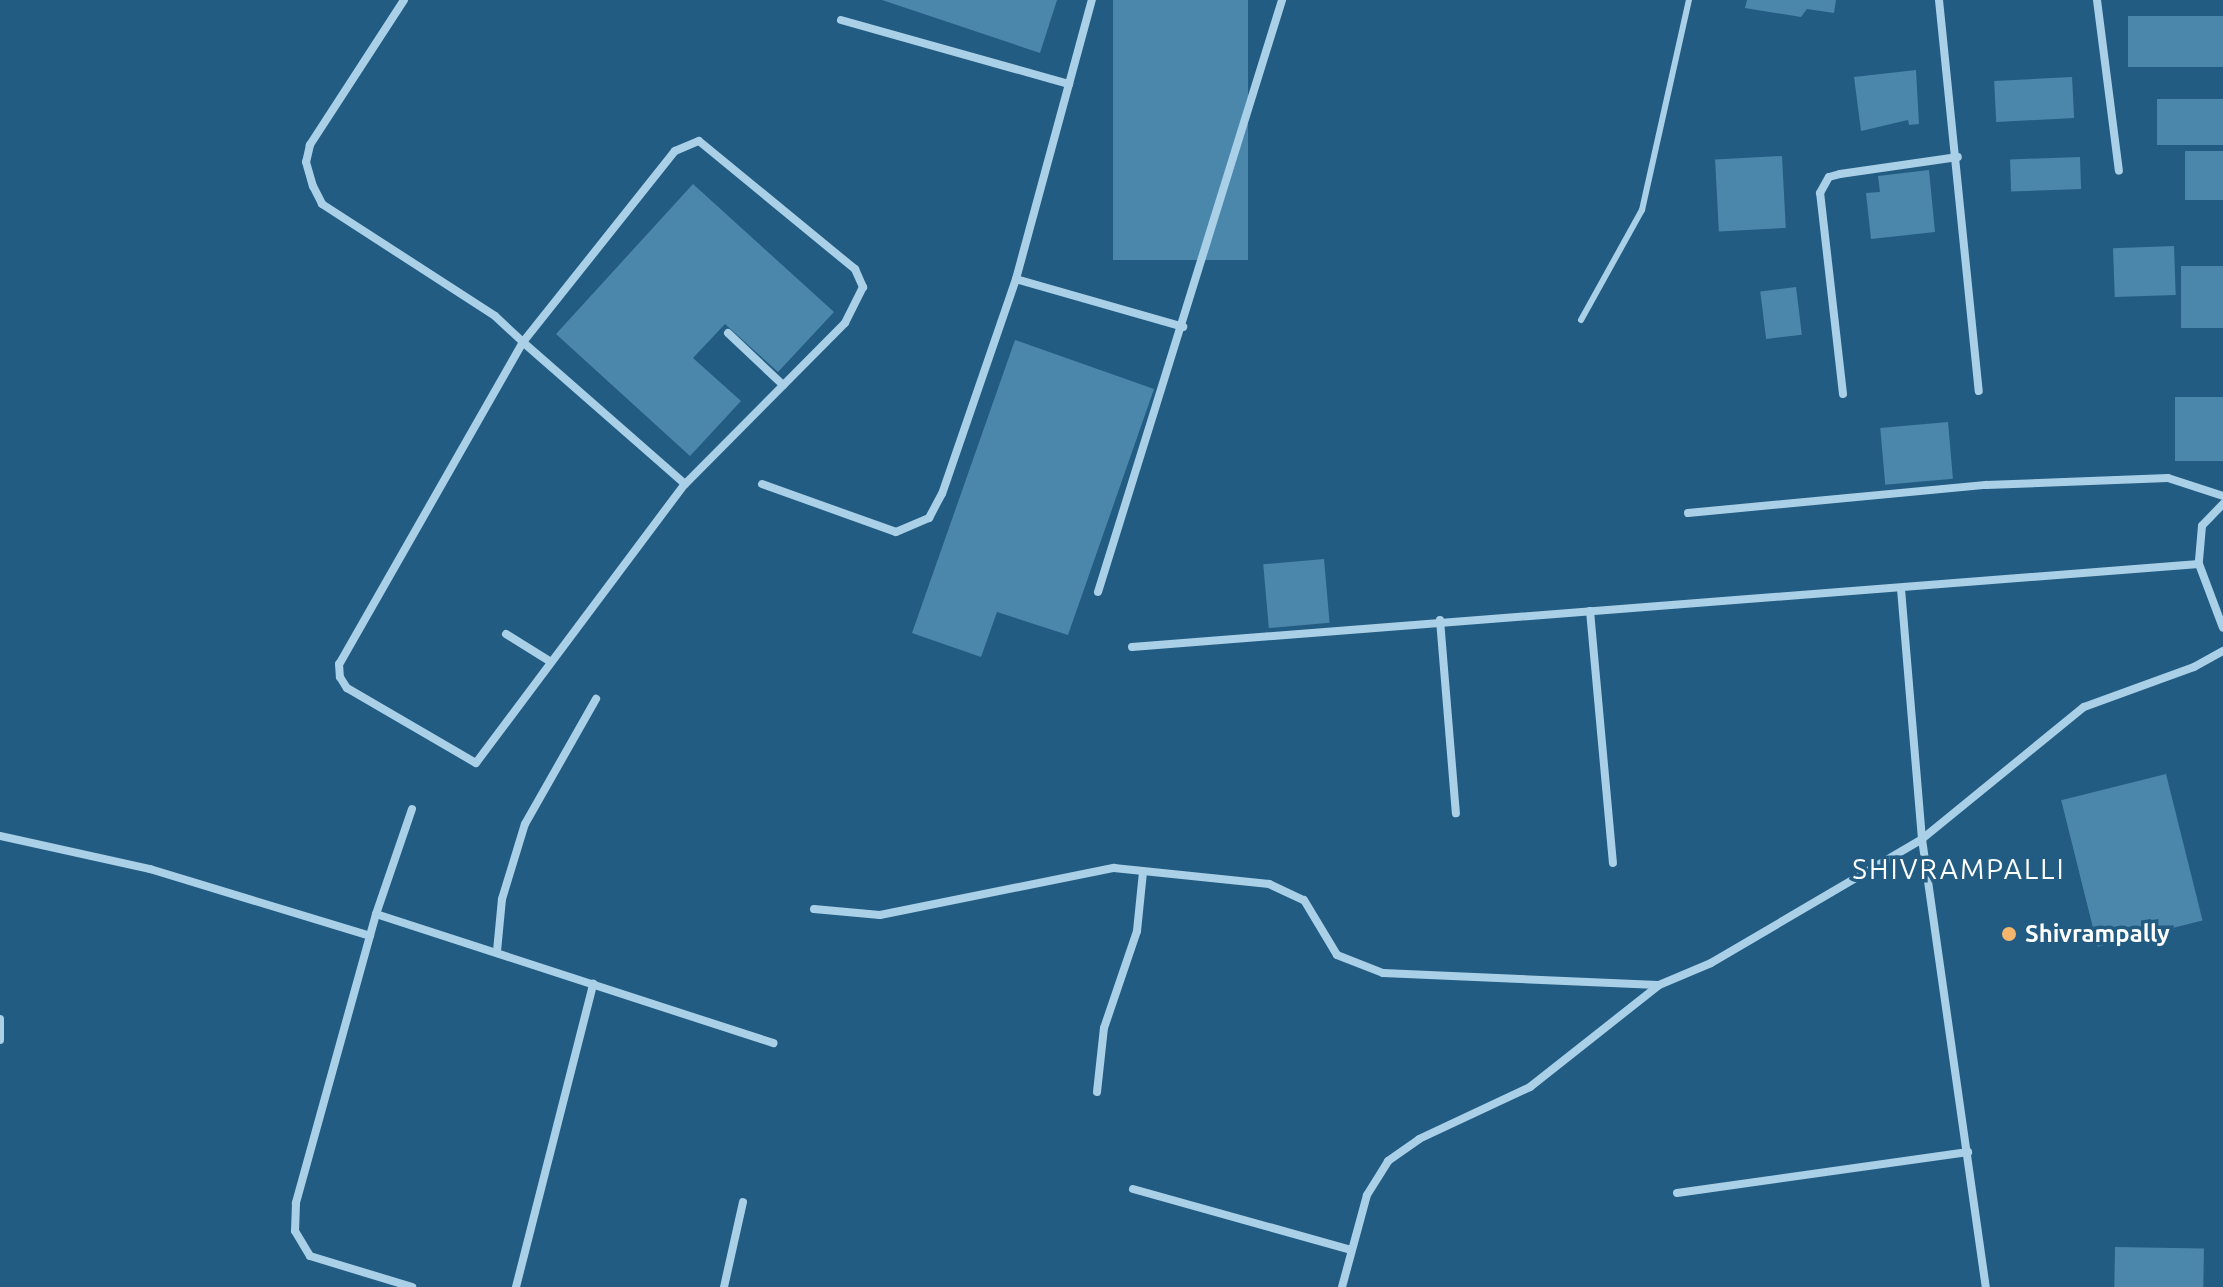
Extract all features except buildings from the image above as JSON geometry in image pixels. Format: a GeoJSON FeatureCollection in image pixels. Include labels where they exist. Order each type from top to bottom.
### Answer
{"type":"FeatureCollection","features":[{"type":"Feature","properties":{"kind":"street"},"geometry":{"type":"LineString","coordinates":[[404,0],[310,145],[306,162],[322,204],[495,316],[685,484]]}},
{"type":"Feature","properties":{"kind":"street"},"geometry":{"type":"LineString","coordinates":[[762,484],[896,532],[929,518],[942,494],[1016,279],[1092,0]]}},
{"type":"Feature","properties":{"kind":"street"},"geometry":{"type":"LineString","coordinates":[[1098,592],[1183,327],[1282,0]]}},
{"type":"Feature","properties":{"kind":"street"},"geometry":{"type":"LineString","coordinates":[[1939,0],[1958,157],[1979,391]]}},
{"type":"Feature","properties":{"kind":"street"},"geometry":{"type":"LineString","coordinates":[[2097,0],[2119,171]]}},
{"type":"Feature","properties":{"kind":"street"},"geometry":{"type":"LineString","coordinates":[[841,20],[1069,84]]}},
{"type":"Feature","properties":{"kind":"street"},"geometry":{"type":"LineString","coordinates":[[699,141],[855,269],[863,287],[845,323],[783,385],[685,484],[476,763],[347,688],[339,664],[523,342],[675,151],[699,141]]}},
{"type":"Feature","properties":{"kind":"street"},"geometry":{"type":"LineString","coordinates":[[1843,394],[1820,193],[1829,177],[1958,157]]}},
{"type":"Feature","properties":{"kind":"street"},"geometry":{"type":"LineString","coordinates":[[1016,279],[1183,327]]}},
{"type":"Feature","properties":{"kind":"street"},"geometry":{"type":"LineString","coordinates":[[728,333],[783,385]]}},
{"type":"Feature","properties":{"kind":"street"},"geometry":{"type":"LineString","coordinates":[[1688,513],[1986,485],[2168,478],[2223,496]]}},
{"type":"Feature","properties":{"kind":"street"},"geometry":{"type":"LineString","coordinates":[[2223,504],[2202,526],[2199,564],[2223,628]]}},
{"type":"Feature","properties":{"kind":"street"},"geometry":{"type":"LineString","coordinates":[[1132,647],[1440,620],[1901,589],[2199,564]]}},
{"type":"Feature","properties":{"kind":"street"},"geometry":{"type":"LineString","coordinates":[[1901,589],[1922,839],[1986,1287]]}},
{"type":"Feature","properties":{"kind":"street"},"geometry":{"type":"LineString","coordinates":[[1590,611],[1613,863]]}},
{"type":"Feature","properties":{"kind":"street"},"geometry":{"type":"LineString","coordinates":[[1440,620],[1456,813]]}},
{"type":"Feature","properties":{"kind":"street"},"geometry":{"type":"LineString","coordinates":[[506,634],[551,662]]}},
{"type":"Feature","properties":{"kind":"street"},"geometry":{"type":"LineString","coordinates":[[1342,1287],[1367,1195],[1388,1161],[1419,1139],[1530,1087],[1659,985],[1711,963],[1922,839],[2084,707],[2194,667],[2223,651]]}},
{"type":"Feature","properties":{"kind":"street"},"geometry":{"type":"LineString","coordinates":[[497,951],[502,899],[525,824],[596,699]]}},
{"type":"Feature","properties":{"kind":"street"},"geometry":{"type":"LineString","coordinates":[[412,809],[376,914],[296,1203],[295,1231],[310,1256],[412,1287]]}},
{"type":"Feature","properties":{"kind":"street"},"geometry":{"type":"LineString","coordinates":[[0,836],[150,869],[370,936]]}},
{"type":"Feature","properties":{"kind":"street"},"geometry":{"type":"LineString","coordinates":[[814,909],[880,915],[1053,877],[1114,868],[1269,884],[1304,900],[1337,955],[1383,973],[1659,985]]}},
{"type":"Feature","properties":{"kind":"street"},"geometry":{"type":"LineString","coordinates":[[1097,1092],[1104,1028],[1137,931],[1143,872]]}},
{"type":"Feature","properties":{"kind":"street"},"geometry":{"type":"LineString","coordinates":[[376,914],[774,1043]]}},
{"type":"Feature","properties":{"kind":"street"},"geometry":{"type":"LineString","coordinates":[[516,1287],[593,984]]}},
{"type":"Feature","properties":{"kind":"street"},"geometry":{"type":"LineString","coordinates":[[0,1019],[0,1040]]}},
{"type":"Feature","properties":{"kind":"street"},"geometry":{"type":"LineString","coordinates":[[1677,1193],[1968,1152]]}},
{"type":"Feature","properties":{"kind":"street"},"geometry":{"type":"LineString","coordinates":[[1133,1189],[1352,1250]]}},
{"type":"Feature","properties":{"kind":"street"},"geometry":{"type":"LineString","coordinates":[[724,1287],[743,1202]]}},
{"type":"Feature","properties":{"kind":"lane"},"geometry":{"type":"LineString","coordinates":[[1581,320],[1642,210],[1689,0]]}},
{"type":"Feature","properties":{"kind":"place","name":"Shivrampally"},"geometry":{"type":"Point","coordinates":[2009,934]}},
{"type":"Feature","properties":{"kind":"district","name":"SHIVRAMPALLI"},"geometry":{"type":"Point","coordinates":[1959,869]}}]}
